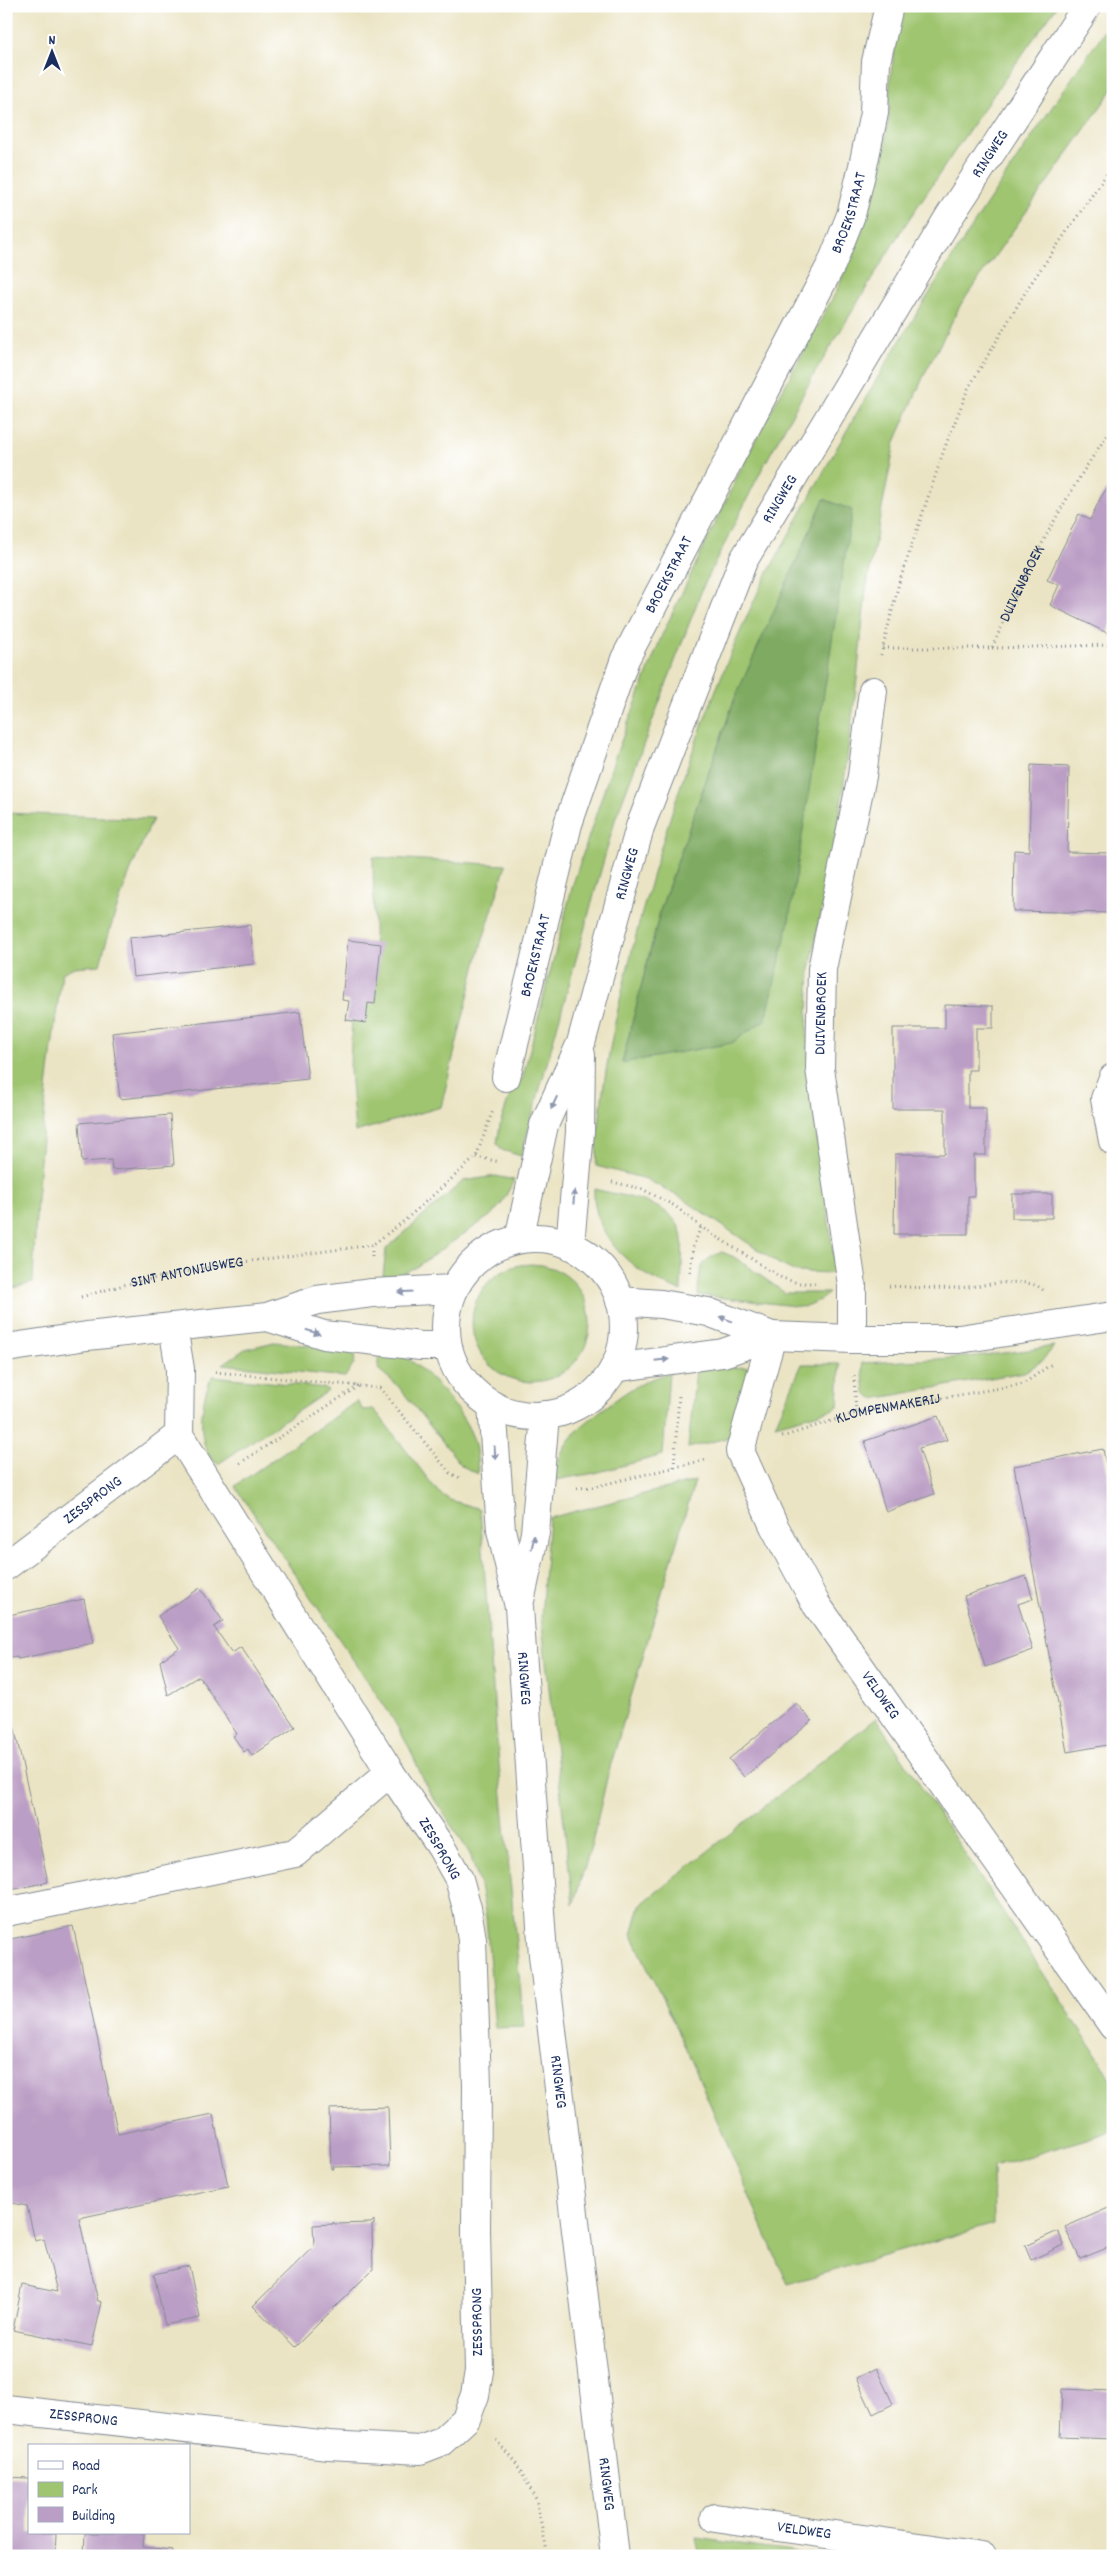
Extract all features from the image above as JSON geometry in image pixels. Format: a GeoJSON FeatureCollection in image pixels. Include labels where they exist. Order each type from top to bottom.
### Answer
{"type":"FeatureCollection","features":[{"type":"Feature","properties":{"kind":"street","name":"BROEKSTRAAT"},"geometry":{"type":"LineString","coordinates":[[506,1077],[568,824],[625,659],[832,263],[851,215],[874,113],[876,62],[889,6]]}},
{"type":"Feature","properties":{"kind":"street","name":"RINGWEG"},"geometry":{"type":"LineString","coordinates":[[520,1239],[544,1125],[581,1043],[640,827],[743,562],[949,217],[1087,6]]}},
{"type":"Feature","properties":{"kind":"street","name":"DUIVENBROEK"},"geometry":{"type":"LineString","coordinates":[[852,1339],[852,1285],[820,1068],[822,969],[862,776],[873,692]]}},
{"type":"Feature","properties":{"kind":"street","name":"RINGWEG"},"geometry":{"type":"LineString","coordinates":[[570,1245],[580,1132],[581,1043]]}},
{"type":"Feature","properties":{"kind":"street"},"geometry":{"type":"LineString","coordinates":[[1113,1078],[1105,1099],[1113,1141]]}},
{"type":"Feature","properties":{"kind":"street"},"geometry":{"type":"LineString","coordinates":[[520,1239],[548,1239],[570,1245],[593,1260],[605,1272],[620,1301],[624,1335],[614,1368],[604,1382],[578,1405],[545,1415],[519,1414],[492,1405],[476,1394],[463,1380],[447,1346],[446,1317],[454,1289],[465,1270],[481,1255],[498,1245],[520,1239]]}},
{"type":"Feature","properties":{"kind":"street"},"geometry":{"type":"LineString","coordinates":[[6,1348],[87,1336],[267,1317],[317,1300],[372,1293],[454,1289]]}},
{"type":"Feature","properties":{"kind":"street"},"geometry":{"type":"LineString","coordinates":[[620,1301],[661,1304],[708,1312],[772,1336],[852,1339],[959,1338],[1113,1316]]}},
{"type":"Feature","properties":{"kind":"street"},"geometry":{"type":"LineString","coordinates":[[267,1317],[324,1335],[421,1346],[447,1346]]}},
{"type":"Feature","properties":{"kind":"street"},"geometry":{"type":"LineString","coordinates":[[173,1327],[180,1369],[179,1435]]}},
{"type":"Feature","properties":{"kind":"street"},"geometry":{"type":"LineString","coordinates":[[614,1368],[723,1353],[772,1336]]}},
{"type":"Feature","properties":{"kind":"street"},"geometry":{"type":"LineString","coordinates":[[740,1451],[772,1336]]}},
{"type":"Feature","properties":{"kind":"street","name":"RINGWEG"},"geometry":{"type":"LineString","coordinates":[[492,1405],[501,1530],[519,1607],[543,1955],[615,2556]]}},
{"type":"Feature","properties":{"kind":"street","name":"RINGWEG"},"geometry":{"type":"LineString","coordinates":[[519,1607],[535,1533],[545,1415]]}},
{"type":"Feature","properties":{"kind":"street","name":"ZESSPRONG"},"geometry":{"type":"LineString","coordinates":[[6,1566],[179,1435],[390,1772],[441,1847],[458,1879],[468,1908],[472,1940],[477,2085],[479,2370],[475,2395],[466,2419],[441,2442],[420,2450],[394,2450],[6,2409]]}},
{"type":"Feature","properties":{"kind":"street","name":"VELDWEG"},"geometry":{"type":"LineString","coordinates":[[740,1451],[774,1526],[816,1604],[1113,2026]]}},
{"type":"Feature","properties":{"kind":"street"},"geometry":{"type":"LineString","coordinates":[[6,1912],[294,1853],[390,1772]]}},
{"type":"Feature","properties":{"kind":"street","name":"VELDWEG"},"geometry":{"type":"LineString","coordinates":[[715,2518],[982,2556]]}},
{"type":"Feature","properties":{"kind":"path"},"geometry":{"type":"LineString","coordinates":[[1113,165],[1028,286],[968,389],[945,447],[902,574],[882,648],[1113,645]]}},
{"type":"Feature","properties":{"kind":"path","name":"DUIVENBROEK"},"geometry":{"type":"LineString","coordinates":[[992,648],[1019,587],[1082,470],[1113,427]]}},
{"type":"Feature","properties":{"kind":"path"},"geometry":{"type":"LineString","coordinates":[[476,1157],[506,1077]]}},
{"type":"Feature","properties":{"kind":"path","name":"SINT ANTONIUSWEG"},"geometry":{"type":"LineString","coordinates":[[72,1300],[127,1284],[220,1265],[372,1245]]}},
{"type":"Feature","properties":{"kind":"path","name":"KLOMPENMAKERIJ"},"geometry":{"type":"LineString","coordinates":[[674,1467],[740,1451],[856,1412],[1023,1384],[1044,1371],[1062,1355],[1080,1322]]}},
{"type":"Feature","properties":{"kind":"path"},"geometry":{"type":"LineString","coordinates":[[180,1369],[361,1384],[209,1482]]}},
{"type":"Feature","properties":{"kind":"path"},"geometry":{"type":"LineString","coordinates":[[466,2419],[495,2439],[516,2463],[536,2499],[548,2556]]}},
{"type":"Feature","properties":{"kind":"green space"},"geometry":{"type":"Polygon","coordinates":[[[901,6],[1057,6],[981,112],[901,231],[813,376],[761,471],[703,587],[615,820],[521,1156],[502,1150],[497,1143],[500,1125],[515,1079],[522,1080],[573,884],[615,757],[662,635],[750,450],[836,292],[861,234],[881,174],[889,113],[890,80],[901,6]]]}},
{"type":"Feature","properties":{"kind":"green space"},"geometry":{"type":"Polygon","coordinates":[[[1113,19],[1113,89],[961,304],[925,373],[895,442],[866,589],[839,821],[810,969],[807,1033],[811,1091],[836,1273],[796,1272],[779,1264],[683,1199],[646,1179],[596,1166],[602,1100],[619,1004],[643,909],[680,787],[709,707],[759,590],[883,368],[957,250],[1113,19]],[[735,698],[661,908],[622,1063],[735,698]]]}},
{"type":"Feature","properties":{"kind":"green space"},"geometry":{"type":"Polygon","coordinates":[[[824,499],[852,510],[789,921],[766,1019],[732,1043],[622,1063],[661,908],[735,698],[824,499]]]}},
{"type":"Feature","properties":{"kind":"green space"},"geometry":{"type":"Polygon","coordinates":[[[6,813],[153,819],[123,890],[100,965],[74,967],[62,973],[43,1128],[33,1283],[6,1290],[6,813]]]}},
{"type":"Feature","properties":{"kind":"green space"},"geometry":{"type":"Polygon","coordinates":[[[373,857],[506,865],[478,956],[441,1107],[355,1132],[350,1069],[352,1013],[375,991],[373,857]]]}},
{"type":"Feature","properties":{"kind":"green space"},"geometry":{"type":"Polygon","coordinates":[[[496,1176],[514,1180],[501,1205],[490,1216],[416,1267],[399,1275],[383,1276],[386,1249],[463,1181],[496,1176]]]}},
{"type":"Feature","properties":{"kind":"green space"},"geometry":{"type":"Polygon","coordinates":[[[594,1189],[654,1205],[674,1219],[680,1229],[682,1242],[681,1291],[649,1276],[634,1266],[609,1240],[595,1207],[594,1189]]]}},
{"type":"Feature","properties":{"kind":"green space"},"geometry":{"type":"Polygon","coordinates":[[[722,1252],[734,1257],[785,1293],[829,1293],[820,1300],[803,1307],[698,1295],[701,1268],[708,1260],[722,1252]]]}},
{"type":"Feature","properties":{"kind":"green space"},"geometry":{"type":"Polygon","coordinates":[[[531,1264],[542,1265],[564,1274],[580,1290],[589,1312],[589,1334],[580,1356],[564,1372],[542,1381],[531,1382],[520,1381],[498,1372],[482,1356],[473,1334],[472,1323],[473,1312],[482,1290],[498,1274],[520,1265],[531,1264]]]}},
{"type":"Feature","properties":{"kind":"green space"},"geometry":{"type":"Polygon","coordinates":[[[274,1342],[356,1350],[354,1364],[345,1377],[223,1364],[245,1349],[274,1342]]]}},
{"type":"Feature","properties":{"kind":"green space"},"geometry":{"type":"Polygon","coordinates":[[[1054,1346],[1041,1361],[1024,1372],[873,1399],[865,1392],[862,1363],[982,1355],[1054,1346]]]}},
{"type":"Feature","properties":{"kind":"green space"},"geometry":{"type":"Polygon","coordinates":[[[380,1352],[402,1356],[411,1361],[451,1401],[460,1413],[473,1438],[478,1474],[462,1466],[398,1386],[378,1369],[380,1352]]]}},
{"type":"Feature","properties":{"kind":"green space"},"geometry":{"type":"Polygon","coordinates":[[[802,1364],[840,1364],[838,1406],[834,1409],[775,1425],[802,1364]]]}},
{"type":"Feature","properties":{"kind":"green space"},"geometry":{"type":"Polygon","coordinates":[[[748,1367],[743,1413],[734,1436],[688,1448],[696,1369],[748,1367]]]}},
{"type":"Feature","properties":{"kind":"green space"},"geometry":{"type":"Polygon","coordinates":[[[669,1373],[663,1455],[595,1473],[555,1480],[556,1468],[563,1449],[582,1426],[632,1389],[648,1380],[669,1373]]]}},
{"type":"Feature","properties":{"kind":"green space"},"geometry":{"type":"Polygon","coordinates":[[[213,1376],[326,1388],[328,1391],[218,1464],[210,1457],[202,1435],[205,1396],[213,1376]]]}},
{"type":"Feature","properties":{"kind":"green space"},"geometry":{"type":"Polygon","coordinates":[[[357,1401],[363,1410],[373,1409],[378,1414],[438,1492],[450,1500],[480,1509],[497,1743],[524,2027],[495,2028],[486,1917],[480,1886],[470,1854],[427,1788],[410,1749],[390,1714],[235,1486],[357,1401]]]}},
{"type":"Feature","properties":{"kind":"green space"},"geometry":{"type":"Polygon","coordinates":[[[695,1481],[608,1774],[592,1843],[573,1905],[541,1616],[549,1518],[695,1481]]]}},
{"type":"Feature","properties":{"kind":"green space"},"geometry":{"type":"Polygon","coordinates":[[[876,1718],[1100,2060],[1113,2083],[1113,2131],[993,2167],[994,2224],[787,2284],[689,2055],[632,1935],[640,1905],[876,1718]]]}},
{"type":"Feature","properties":{"kind":"green space"},"geometry":{"type":"Polygon","coordinates":[[[696,2538],[829,2556],[700,2556],[696,2538]]]}},
{"type":"Feature","properties":{"kind":"building"},"geometry":{"type":"Polygon","coordinates":[[[1113,480],[1113,621],[1107,633],[1050,605],[1059,585],[1047,580],[1079,514],[1090,520],[1101,497],[1113,480]]]}},
{"type":"Feature","properties":{"kind":"building"},"geometry":{"type":"Polygon","coordinates":[[[1031,765],[1069,767],[1067,852],[1113,853],[1113,913],[1013,911],[1014,850],[1029,851],[1031,765]]]}},
{"type":"Feature","properties":{"kind":"building"},"geometry":{"type":"Polygon","coordinates":[[[250,925],[254,964],[133,977],[129,938],[250,925]]]}},
{"type":"Feature","properties":{"kind":"building"},"geometry":{"type":"Polygon","coordinates":[[[348,940],[381,944],[375,1004],[368,1003],[366,1023],[346,1020],[349,1001],[342,1000],[348,940]]]}},
{"type":"Feature","properties":{"kind":"building"},"geometry":{"type":"Polygon","coordinates":[[[945,1005],[993,1006],[993,1028],[976,1028],[976,1070],[968,1070],[968,1108],[986,1108],[986,1155],[974,1155],[974,1196],[968,1196],[968,1234],[894,1234],[895,1154],[945,1154],[945,1109],[893,1109],[893,1028],[945,1028],[945,1005]]]}},
{"type":"Feature","properties":{"kind":"building"},"geometry":{"type":"Polygon","coordinates":[[[300,1012],[308,1079],[120,1099],[112,1033],[300,1012]]]}},
{"type":"Feature","properties":{"kind":"building"},"geometry":{"type":"Polygon","coordinates":[[[170,1115],[174,1165],[112,1170],[111,1160],[82,1162],[79,1123],[170,1115]]]}},
{"type":"Feature","properties":{"kind":"building"},"geometry":{"type":"Polygon","coordinates":[[[1012,1194],[1052,1194],[1052,1218],[1012,1218],[1012,1194]]]}},
{"type":"Feature","properties":{"kind":"building"},"geometry":{"type":"Polygon","coordinates":[[[938,1416],[947,1440],[919,1448],[934,1494],[886,1512],[865,1441],[938,1416]]]}},
{"type":"Feature","properties":{"kind":"building"},"geometry":{"type":"Polygon","coordinates":[[[1103,1449],[1113,1503],[1113,1744],[1067,1752],[1014,1466],[1103,1449]]]}},
{"type":"Feature","properties":{"kind":"building"},"geometry":{"type":"Polygon","coordinates":[[[1026,1576],[1033,1599],[1018,1604],[1033,1650],[985,1667],[964,1596],[1026,1576]]]}},
{"type":"Feature","properties":{"kind":"building"},"geometry":{"type":"Polygon","coordinates":[[[200,1588],[223,1621],[214,1627],[232,1653],[241,1647],[295,1727],[252,1756],[248,1749],[244,1752],[233,1736],[237,1734],[199,1676],[168,1695],[160,1661],[179,1648],[158,1616],[200,1588]]]}},
{"type":"Feature","properties":{"kind":"building"},"geometry":{"type":"Polygon","coordinates":[[[84,1599],[93,1643],[18,1659],[17,1657],[6,1659],[6,1618],[9,1615],[84,1599]]]}},
{"type":"Feature","properties":{"kind":"building"},"geometry":{"type":"Polygon","coordinates":[[[6,1689],[48,1882],[6,1891],[6,1689]]]}},
{"type":"Feature","properties":{"kind":"building"},"geometry":{"type":"Polygon","coordinates":[[[796,1703],[812,1721],[744,1777],[729,1759],[796,1703]]]}},
{"type":"Feature","properties":{"kind":"building"},"geometry":{"type":"Polygon","coordinates":[[[73,1926],[118,2134],[213,2114],[228,2186],[79,2218],[98,2301],[102,2302],[92,2346],[13,2330],[22,2285],[57,2292],[44,2239],[35,2241],[27,2206],[6,2202],[6,1940],[73,1926]]]}},
{"type":"Feature","properties":{"kind":"building"},"geometry":{"type":"Polygon","coordinates":[[[388,2107],[390,2166],[333,2167],[334,2169],[331,2169],[329,2109],[388,2107]]]}},
{"type":"Feature","properties":{"kind":"building"},"geometry":{"type":"Polygon","coordinates":[[[1113,2206],[1113,2260],[1107,2248],[1080,2259],[1065,2227],[1113,2206]]]}},
{"type":"Feature","properties":{"kind":"building"},"geometry":{"type":"Polygon","coordinates":[[[374,2220],[374,2225],[372,2225],[373,2269],[295,2347],[253,2306],[314,2246],[313,2225],[333,2224],[333,2222],[335,2224],[371,2223],[374,2220]]]}},
{"type":"Feature","properties":{"kind":"building"},"geometry":{"type":"Polygon","coordinates":[[[1058,2231],[1064,2245],[1031,2260],[1025,2246],[1058,2231]]]}},
{"type":"Feature","properties":{"kind":"building"},"geometry":{"type":"Polygon","coordinates":[[[189,2266],[200,2318],[165,2325],[154,2274],[189,2266]]]}},
{"type":"Feature","properties":{"kind":"building"},"geometry":{"type":"Polygon","coordinates":[[[876,2368],[893,2404],[873,2414],[856,2378],[876,2368]]]}},
{"type":"Feature","properties":{"kind":"building"},"geometry":{"type":"Polygon","coordinates":[[[1062,2389],[1113,2391],[1113,2439],[1060,2437],[1062,2389]]]}},
{"type":"Feature","properties":{"kind":"building"},"geometry":{"type":"Polygon","coordinates":[[[6,2477],[28,2478],[28,2534],[56,2534],[55,2556],[6,2556],[6,2477]]]}},
{"type":"Feature","properties":{"kind":"building"},"geometry":{"type":"Polygon","coordinates":[[[85,2534],[144,2534],[143,2547],[173,2550],[172,2556],[84,2556],[85,2534]]]}}]}
